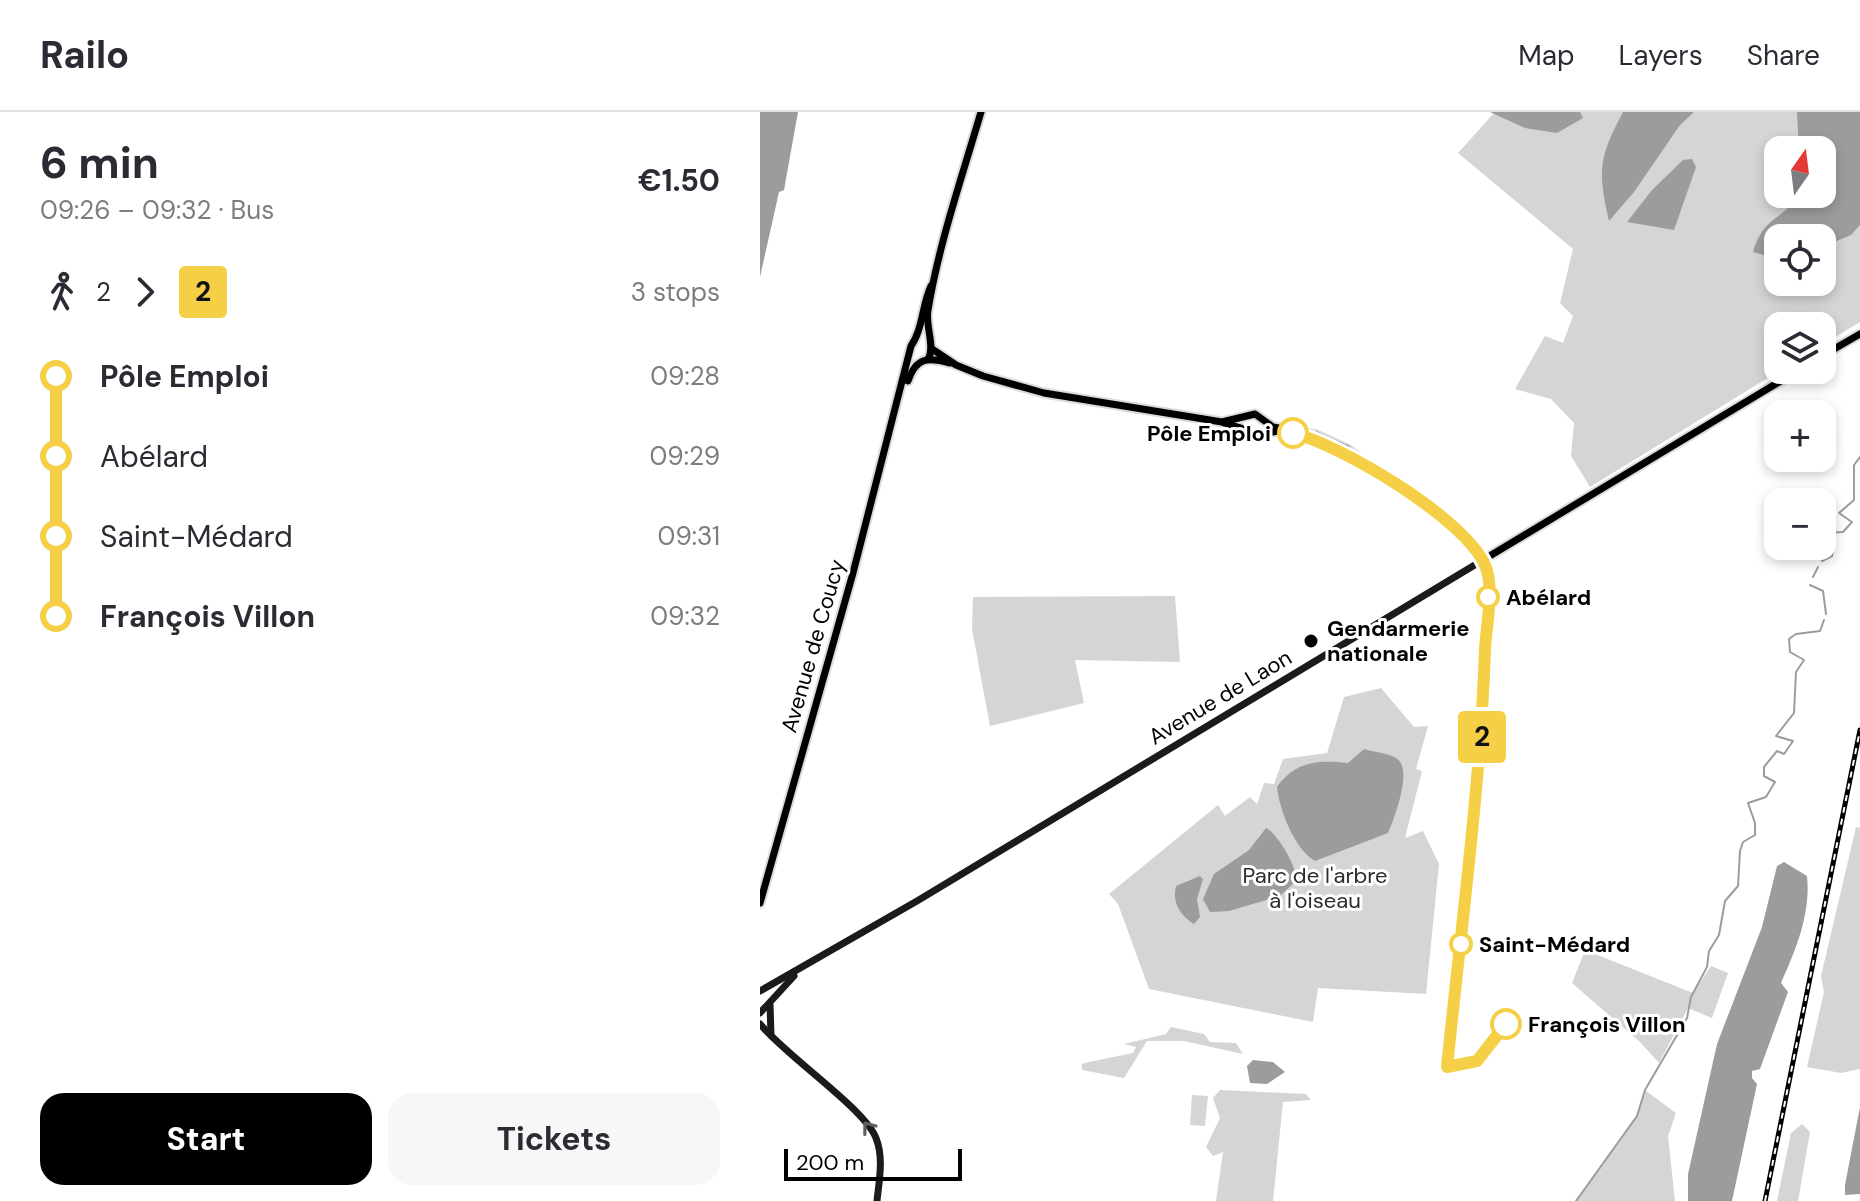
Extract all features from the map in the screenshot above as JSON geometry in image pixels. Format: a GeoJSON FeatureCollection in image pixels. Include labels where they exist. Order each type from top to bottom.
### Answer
{"type":"FeatureCollection","features":[{"type":"Feature","properties":{"kind":"main road"},"geometry":{"type":"LineString","coordinates":[[927,352],[925,324],[931,286],[981,112]]}},
{"type":"Feature","properties":{"kind":"main road","name":"Avenue de Coucy"},"geometry":{"type":"LineString","coordinates":[[760,903],[931,286]]}},
{"type":"Feature","properties":{"kind":"main road"},"geometry":{"type":"LineString","coordinates":[[1836,348],[1860,334]]}},
{"type":"Feature","properties":{"kind":"main road"},"geometry":{"type":"LineString","coordinates":[[915,341],[927,352],[1000,382],[1044,393],[1222,422],[1241,428],[1248,436],[1273,430],[1304,436],[1358,459]]}},
{"type":"Feature","properties":{"kind":"main road"},"geometry":{"type":"LineString","coordinates":[[911,352],[927,352]]}},
{"type":"Feature","properties":{"kind":"main road","name":"Avenue de Coucy"},"geometry":{"type":"LineString","coordinates":[[900,399],[911,372],[927,352]]}},
{"type":"Feature","properties":{"kind":"main road","name":"Avenue de Laon"},"geometry":{"type":"LineString","coordinates":[[798,971],[1775,384]]}},
{"type":"Feature","properties":{"kind":"main road"},"geometry":{"type":"LineString","coordinates":[[1222,422],[1255,414],[1263,422],[1325,439],[1358,459],[1463,536],[1483,560]]}},
{"type":"Feature","properties":{"kind":"main road"},"geometry":{"type":"LineString","coordinates":[[1241,428],[1243,419]]}},
{"type":"Feature","properties":{"kind":"main road"},"geometry":{"type":"LineString","coordinates":[[1262,433],[1263,422]]}},
{"type":"Feature","properties":{"kind":"main road"},"geometry":{"type":"LineString","coordinates":[[761,989],[798,971]]}},
{"type":"Feature","properties":{"kind":"main road"},"geometry":{"type":"LineString","coordinates":[[760,1013],[798,971]]}},
{"type":"Feature","properties":{"kind":"main road"},"geometry":{"type":"LineString","coordinates":[[771,1002],[771,1036]]}},
{"type":"Feature","properties":{"kind":"main road"},"geometry":{"type":"LineString","coordinates":[[760,1024],[862,1118],[876,1137],[881,1158],[877,1201]]}},
{"type":"Feature","properties":{"kind":"green space"},"geometry":{"type":"Polygon","coordinates":[[[1495,112],[1860,112],[1860,322],[1836,337],[1836,312],[1764,312],[1764,380],[1590,487],[1571,456],[1574,423],[1551,399],[1515,389],[1545,336],[1563,343],[1573,316],[1560,303],[1573,249],[1458,153],[1495,112]]]}},
{"type":"Feature","properties":{"kind":"green space"},"geometry":{"type":"Polygon","coordinates":[[[1175,596],[1180,662],[1075,660],[1084,703],[990,726],[972,629],[973,597],[1175,596]]]}},
{"type":"Feature","properties":{"kind":"green space","name":"Parc de l'arbre à l'oiseau"},"geometry":{"type":"Polygon","coordinates":[[[1381,688],[1414,727],[1428,726],[1416,769],[1422,771],[1405,838],[1423,831],[1439,864],[1426,994],[1318,988],[1313,1022],[1149,989],[1118,904],[1109,894],[1218,805],[1225,816],[1250,797],[1257,804],[1264,783],[1274,784],[1283,759],[1327,753],[1344,697],[1381,688]]]}},
{"type":"Feature","properties":{"kind":"green space"},"geometry":{"type":"Polygon","coordinates":[[[1856,827],[1860,828],[1860,1069],[1841,1073],[1807,1067],[1824,992],[1821,976],[1856,827]]]}},
{"type":"Feature","properties":{"kind":"green space"},"geometry":{"type":"Polygon","coordinates":[[[1585,950],[1693,993],[1711,966],[1728,973],[1712,1018],[1688,1008],[1659,1063],[1640,1042],[1572,983],[1585,950]]]}},
{"type":"Feature","properties":{"kind":"green space"},"geometry":{"type":"Polygon","coordinates":[[[1171,1027],[1204,1034],[1210,1042],[1236,1043],[1243,1054],[1184,1041],[1147,1041],[1124,1078],[1082,1070],[1082,1064],[1133,1053],[1136,1047],[1124,1044],[1166,1034],[1171,1027]]]}},
{"type":"Feature","properties":{"kind":"green space"},"geometry":{"type":"Polygon","coordinates":[[[1220,1090],[1306,1094],[1311,1100],[1283,1102],[1273,1201],[1216,1201],[1223,1152],[1213,1156],[1206,1147],[1220,1118],[1213,1098],[1220,1090]]]}},
{"type":"Feature","properties":{"kind":"green space"},"geometry":{"type":"Polygon","coordinates":[[[1645,1090],[1676,1113],[1668,1136],[1675,1201],[1576,1201],[1637,1116],[1645,1090]]]}},
{"type":"Feature","properties":{"kind":"green space"},"geometry":{"type":"Polygon","coordinates":[[[1192,1095],[1208,1096],[1205,1126],[1190,1125],[1192,1095]]]}},
{"type":"Feature","properties":{"kind":"green space"},"geometry":{"type":"Polygon","coordinates":[[[1802,1124],[1810,1132],[1798,1201],[1777,1201],[1791,1133],[1802,1124]]]}},
{"type":"Feature","properties":{"kind":"shaded area"},"geometry":{"type":"Polygon","coordinates":[[[760,112],[798,112],[784,190],[779,192],[760,277],[760,112]]]}},
{"type":"Feature","properties":{"kind":"shaded area"},"geometry":{"type":"Polygon","coordinates":[[[1490,112],[1580,112],[1583,118],[1557,133],[1525,128],[1490,112]]]}},
{"type":"Feature","properties":{"kind":"shaded area"},"geometry":{"type":"Polygon","coordinates":[[[1623,112],[1694,112],[1680,125],[1634,192],[1609,221],[1602,165],[1623,112]]]}},
{"type":"Feature","properties":{"kind":"shaded area"},"geometry":{"type":"Polygon","coordinates":[[[1797,112],[1860,112],[1860,225],[1851,235],[1836,241],[1836,224],[1769,224],[1788,208],[1836,208],[1836,136],[1798,136],[1797,112]]]}},
{"type":"Feature","properties":{"kind":"shaded area"},"geometry":{"type":"Polygon","coordinates":[[[1692,159],[1696,167],[1674,230],[1627,222],[1652,190],[1683,160],[1692,159]]]}},
{"type":"Feature","properties":{"kind":"shaded area"},"geometry":{"type":"Polygon","coordinates":[[[1764,230],[1764,255],[1753,252],[1764,230]]]}},
{"type":"Feature","properties":{"kind":"shaded area"},"geometry":{"type":"Polygon","coordinates":[[[1364,749],[1393,756],[1401,764],[1401,794],[1388,833],[1315,861],[1301,848],[1289,828],[1277,787],[1300,767],[1317,762],[1348,763],[1364,749]]]}},
{"type":"Feature","properties":{"kind":"shaded area"},"geometry":{"type":"Polygon","coordinates":[[[1266,828],[1286,852],[1296,881],[1280,896],[1229,911],[1210,912],[1203,899],[1214,874],[1249,850],[1266,828]]]}},
{"type":"Feature","properties":{"kind":"shaded area"},"geometry":{"type":"Polygon","coordinates":[[[1784,862],[1807,876],[1807,904],[1797,944],[1781,983],[1788,992],[1760,1069],[1752,1071],[1752,1078],[1757,1084],[1732,1201],[1688,1201],[1688,1174],[1717,1044],[1762,927],[1777,866],[1784,862]]]}},
{"type":"Feature","properties":{"kind":"shaded area"},"geometry":{"type":"Polygon","coordinates":[[[1200,876],[1203,879],[1197,899],[1200,917],[1194,924],[1178,908],[1175,892],[1176,886],[1200,876]]]}},
{"type":"Feature","properties":{"kind":"shaded area"},"geometry":{"type":"Polygon","coordinates":[[[1253,1060],[1273,1062],[1285,1072],[1267,1084],[1250,1083],[1247,1066],[1253,1060]]]}},
{"type":"Feature","properties":{"kind":"shaded area"},"geometry":{"type":"Polygon","coordinates":[[[1860,1107],[1860,1194],[1845,1195],[1845,1185],[1860,1107]]]}},
{"type":"Feature","properties":{"kind":"waterway"},"geometry":{"type":"LineString","coordinates":[[1822,561],[1832,556],[1833,551],[1824,538],[1825,533],[1843,532],[1852,522],[1839,513],[1854,500],[1854,465],[1860,457]]}},
{"type":"Feature","properties":{"kind":"waterway"},"geometry":{"type":"LineString","coordinates":[[1813,577],[1818,567]]}},
{"type":"Feature","properties":{"kind":"waterway"},"geometry":{"type":"LineString","coordinates":[[1810,585],[1823,591],[1826,614]]}},
{"type":"Feature","properties":{"kind":"waterway"},"geometry":{"type":"LineString","coordinates":[[1576,1201],[1637,1116],[1645,1090],[1687,1018],[1691,997],[1707,967],[1709,951],[1719,935],[1725,901],[1738,886],[1743,842],[1755,835],[1755,823],[1748,803],[1766,797],[1775,782],[1764,776],[1764,767],[1777,751],[1784,754],[1793,741],[1776,736],[1794,713],[1796,672],[1804,660],[1790,652],[1789,639],[1796,634],[1820,631],[1824,620]]}},
{"type":"Feature","properties":{"kind":"railway"},"geometry":{"type":"LineString","coordinates":[[1765,1201],[1860,730]]}},
{"type":"Feature","properties":{"kind":"bus line","name":"2"},"geometry":{"type":"LineString","coordinates":[[1293,433],[1358,459],[1408,493],[1463,536],[1487,569],[1481,764],[1447,1067],[1471,1065],[1477,1061],[1506,1024]]}},
{"type":"Feature","properties":{"kind":"place","name":"Pôle Emploi"},"geometry":{"type":"Point","coordinates":[1293,433]}},
{"type":"Feature","properties":{"kind":"place","name":"Abélard"},"geometry":{"type":"Point","coordinates":[1488,597]}},
{"type":"Feature","properties":{"kind":"place","name":"Gendarmerie nationale"},"geometry":{"type":"Point","coordinates":[1311,641]}},
{"type":"Feature","properties":{"kind":"place","name":"Saint-Médard"},"geometry":{"type":"Point","coordinates":[1461,944]}},
{"type":"Feature","properties":{"kind":"place","name":"François Villon"},"geometry":{"type":"Point","coordinates":[1506,1024]}}]}
